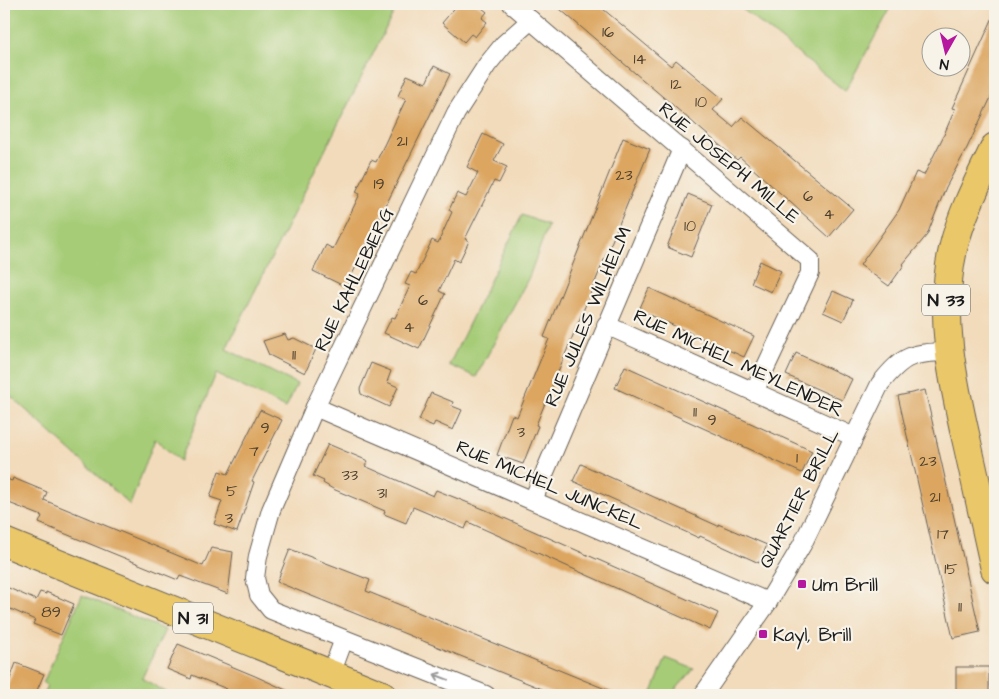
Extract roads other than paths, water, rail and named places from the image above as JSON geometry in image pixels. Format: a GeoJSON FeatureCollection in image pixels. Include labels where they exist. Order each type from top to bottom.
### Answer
{"type":"FeatureCollection","features":[{"type":"Feature","properties":{"kind":"main road","name":"N 33"},"geometry":{"type":"LineString","coordinates":[[995,147],[968,203],[953,249],[946,301],[949,352],[954,386],[995,569]]}},
{"type":"Feature","properties":{"kind":"main road","name":"N 31"},"geometry":{"type":"LineString","coordinates":[[4,542],[382,695]]}},
{"type":"Feature","properties":{"kind":"street","name":"RUE JOSEPH MILLE"},"geometry":{"type":"LineString","coordinates":[[512,4],[682,148],[810,260],[810,273],[754,392]]}},
{"type":"Feature","properties":{"kind":"street","name":"RUE KAHLEBIERG"},"geometry":{"type":"LineString","coordinates":[[344,639],[271,610],[259,595],[255,578],[258,556],[271,510],[315,407],[456,113],[492,58],[504,44],[531,20]]}},
{"type":"Feature","properties":{"kind":"street","name":"RUE JULES WILHELM"},"geometry":{"type":"LineString","coordinates":[[533,500],[682,148]]}},
{"type":"Feature","properties":{"kind":"street","name":"RUE MICHEL MEYLENDER"},"geometry":{"type":"LineString","coordinates":[[606,324],[854,437]]}},
{"type":"Feature","properties":{"kind":"street","name":"QUARTIER BRILL"},"geometry":{"type":"LineString","coordinates":[[703,695],[768,602],[802,545],[880,384],[896,364],[918,353],[949,352]]}},
{"type":"Feature","properties":{"kind":"street","name":"RUE MICHEL JUNCKEL"},"geometry":{"type":"LineString","coordinates":[[315,407],[768,602]]}},
{"type":"Feature","properties":{"kind":"street"},"geometry":{"type":"LineString","coordinates":[[331,674],[344,639],[486,695]]}},
{"type":"Feature","properties":{"kind":"place","name":"Um Brill"},"geometry":{"type":"Point","coordinates":[802,584]}},
{"type":"Feature","properties":{"kind":"place","name":"Kayl, Brill"},"geometry":{"type":"Point","coordinates":[763,634]}}]}
